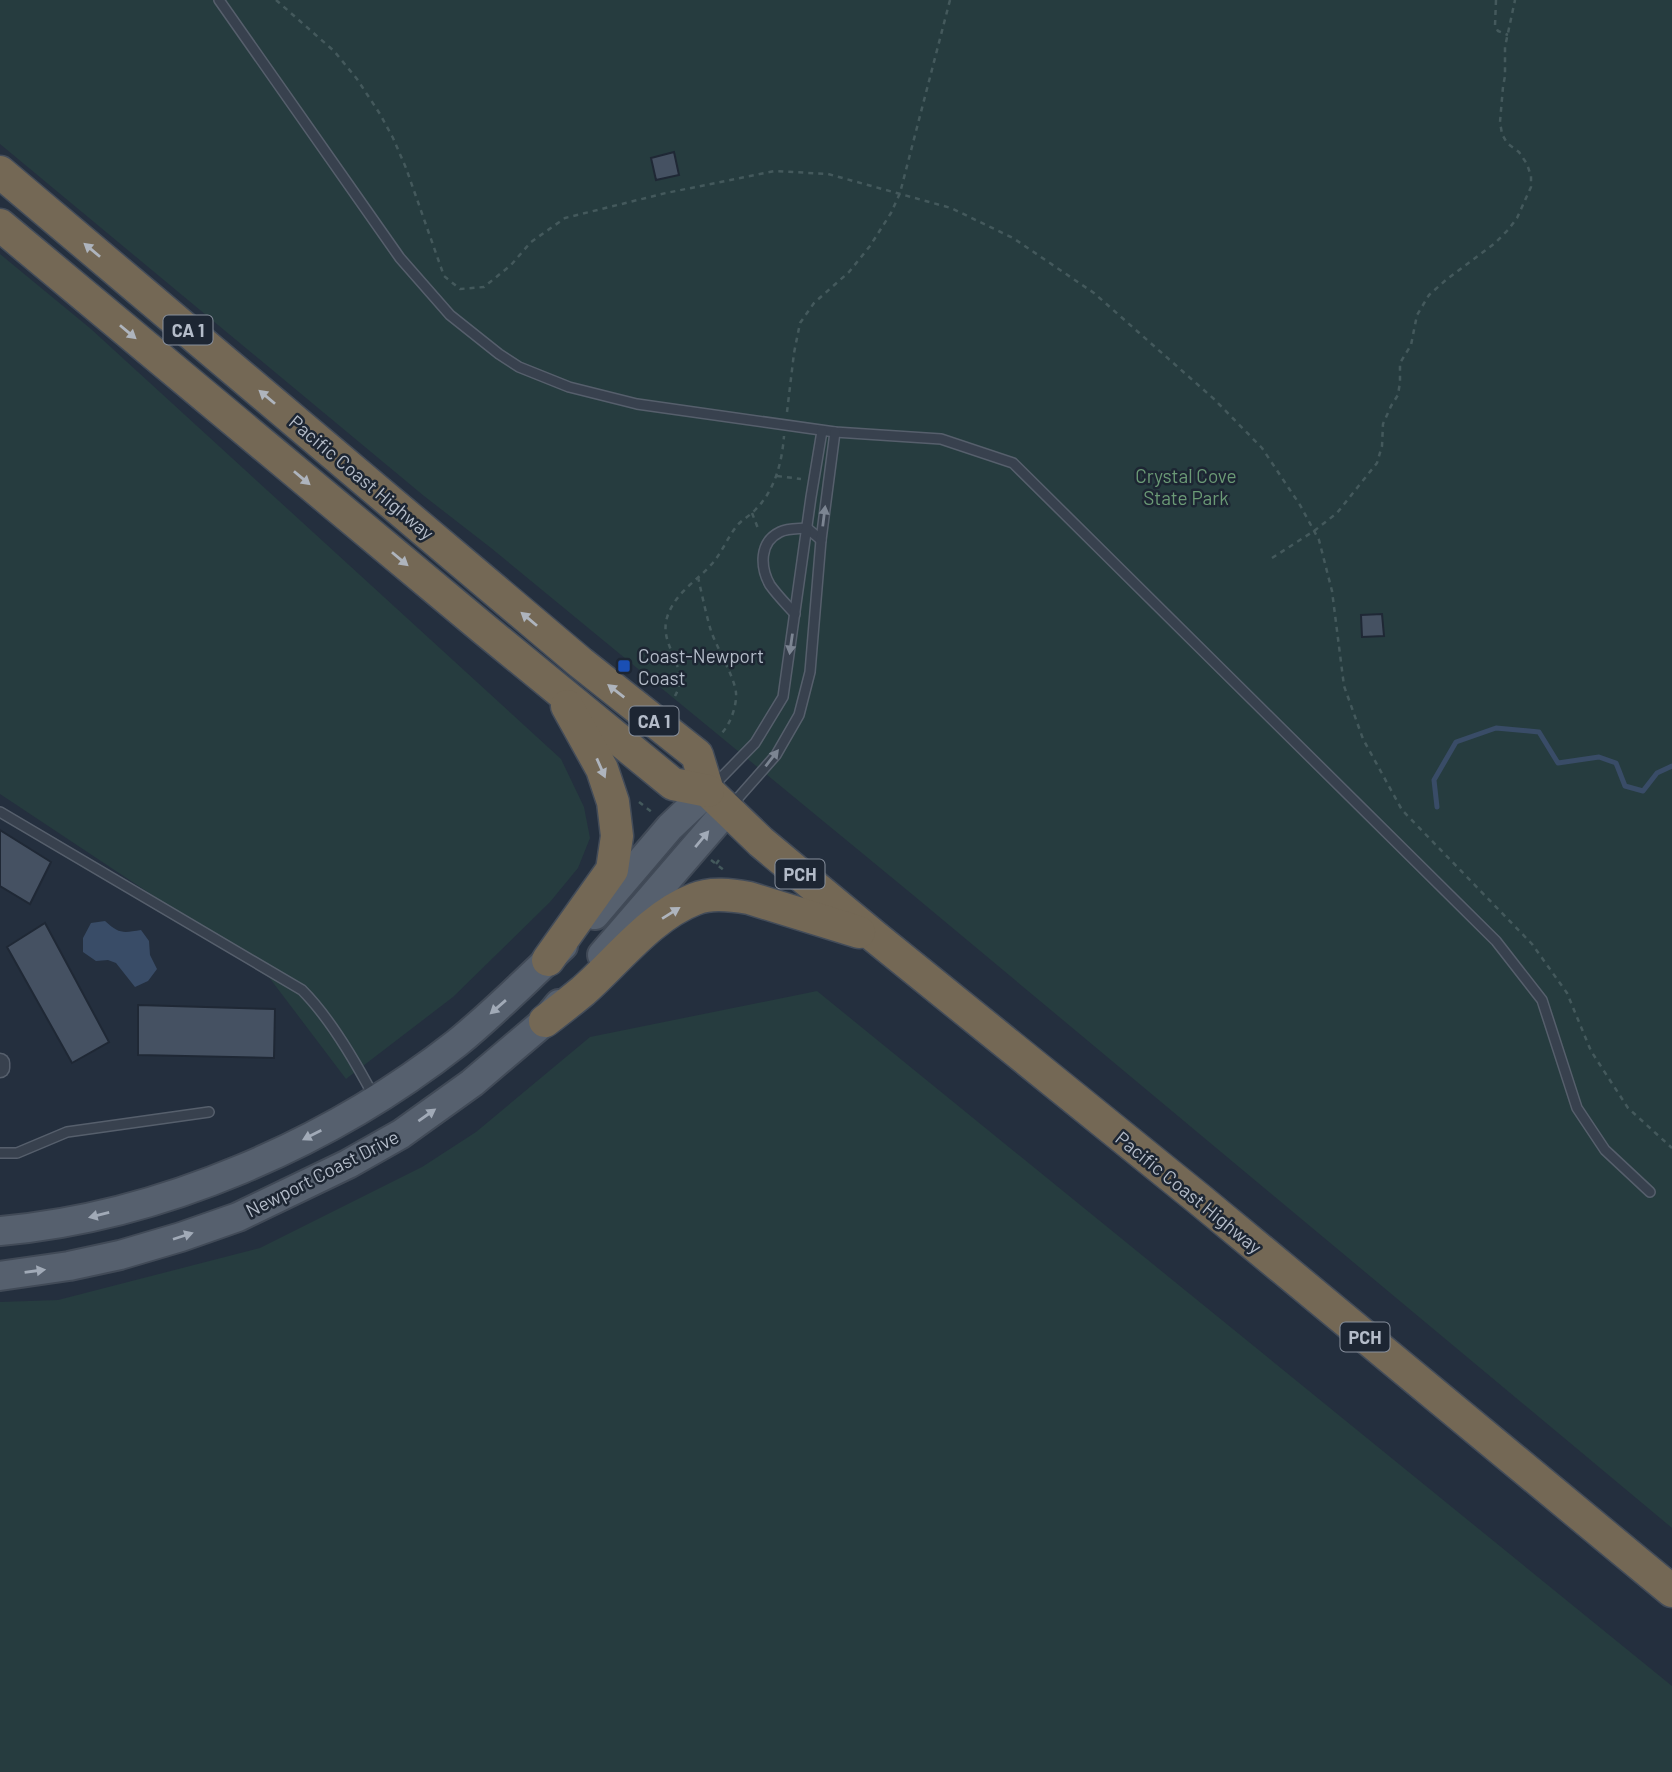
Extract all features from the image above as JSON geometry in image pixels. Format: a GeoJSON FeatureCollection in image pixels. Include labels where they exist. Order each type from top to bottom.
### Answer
{"type":"FeatureCollection","features":[{"type":"Feature","properties":{"kind":"highway","name":"Pacific Coast Highway"},"geometry":{"type":"LineString","coordinates":[[0,172],[581,663],[697,755],[718,800],[761,842],[1210,1208],[1672,1591]]}},
{"type":"Feature","properties":{"kind":"highway","name":"Pacific Coast Highway"},"geometry":{"type":"LineString","coordinates":[[0,225],[673,784],[718,800]]}},
{"type":"Feature","properties":{"kind":"highway"},"geometry":{"type":"LineString","coordinates":[[548,960],[612,870],[617,836],[613,802],[602,769],[555,687]]}},
{"type":"Feature","properties":{"kind":"highway"},"geometry":{"type":"LineString","coordinates":[[545,1021],[582,992],[648,928],[697,898],[731,895],[749,898],[874,936]]}},
{"type":"Feature","properties":{"kind":"main road","name":"Newport Coast Drive"},"geometry":{"type":"LineString","coordinates":[[0,1231],[77,1220],[168,1198],[237,1171],[313,1135],[393,1090],[457,1042],[587,924],[670,827],[718,800]]}},
{"type":"Feature","properties":{"kind":"main road","name":"Newport Coast Drive"},"geometry":{"type":"LineString","coordinates":[[0,1276],[120,1255],[238,1217],[348,1164],[401,1134],[472,1083],[545,1021],[718,800]]}},
{"type":"Feature","properties":{"kind":"street"},"geometry":{"type":"LineString","coordinates":[[0,1063],[0,1068]]}},
{"type":"Feature","properties":{"kind":"lane"},"geometry":{"type":"LineString","coordinates":[[219,0],[400,258],[450,315],[519,367],[569,387],[637,404],[822,431],[941,439],[1013,463],[1496,941],[1542,1000],[1577,1108],[1605,1150],[1650,1192]]}},
{"type":"Feature","properties":{"kind":"lane"},"geometry":{"type":"LineString","coordinates":[[718,800],[783,697],[822,431]]}},
{"type":"Feature","properties":{"kind":"lane"},"geometry":{"type":"LineString","coordinates":[[718,800],[776,755],[799,715],[810,672],[821,540],[835,432]]}},
{"type":"Feature","properties":{"kind":"lane"},"geometry":{"type":"LineString","coordinates":[[795,614],[771,586],[764,571],[763,555],[772,536],[783,530],[807,528],[821,540]]}},
{"type":"Feature","properties":{"kind":"lane"},"geometry":{"type":"LineString","coordinates":[[0,812],[302,990],[315,1003],[376,1099]]}},
{"type":"Feature","properties":{"kind":"lane"},"geometry":{"type":"LineString","coordinates":[[0,1153],[17,1153],[67,1132],[209,1112]]}},
{"type":"Feature","properties":{"kind":"path"},"geometry":{"type":"LineString","coordinates":[[675,696],[680,683],[664,625],[670,608],[686,588],[711,566],[736,525],[757,509],[777,476],[800,323],[814,303],[849,272],[870,247],[891,213],[900,193],[950,0]]}},
{"type":"Feature","properties":{"kind":"path"},"geometry":{"type":"LineString","coordinates":[[1496,0],[1496,26],[1498,31],[1508,35]]}},
{"type":"Feature","properties":{"kind":"path"},"geometry":{"type":"LineString","coordinates":[[1272,558],[1337,513],[1377,463],[1382,446],[1383,424],[1398,395],[1400,363],[1414,336],[1417,315],[1429,295],[1496,243],[1508,230],[1517,218],[1531,187],[1527,164],[1520,152],[1507,142],[1500,122],[1505,47],[1515,0]]}},
{"type":"Feature","properties":{"kind":"path"},"geometry":{"type":"LineString","coordinates":[[777,476],[814,481]]}},
{"type":"Feature","properties":{"kind":"path"},"geometry":{"type":"LineString","coordinates":[[752,513],[760,534],[768,541]]}},
{"type":"Feature","properties":{"kind":"path"},"geometry":{"type":"LineString","coordinates":[[698,577],[712,632],[735,687],[736,697],[732,713],[727,729],[722,734]]}},
{"type":"Feature","properties":{"kind":"path"},"geometry":{"type":"LineString","coordinates":[[632,797],[658,817]]}},
{"type":"Feature","properties":{"kind":"path"},"geometry":{"type":"LineString","coordinates":[[707,856],[725,871]]}},
{"type":"Feature","properties":{"kind":"path"},"geometry":{"type":"LineString","coordinates":[[716,864],[722,856]]}},
{"type":"Feature","properties":{"kind":"green space","name":"Crystal Cove State Park"},"geometry":{"type":"Polygon","coordinates":[[[0,0],[1672,0],[1672,1528],[913,895],[424,496],[0,144],[0,0]]]}},
{"type":"Feature","properties":{"kind":"green space"},"geometry":{"type":"Polygon","coordinates":[[[0,254],[91,329],[561,759],[584,807],[590,838],[578,868],[550,902],[453,997],[346,1079],[262,968],[0,794],[0,254]]]}},
{"type":"Feature","properties":{"kind":"green space"},"geometry":{"type":"Polygon","coordinates":[[[817,991],[1672,1686],[1672,1772],[0,1772],[0,1302],[58,1300],[260,1248],[422,1167],[476,1132],[590,1037],[817,991]]]}},
{"type":"Feature","properties":{"kind":"water"},"geometry":{"type":"Polygon","coordinates":[[[105,921],[122,931],[141,930],[149,941],[150,955],[157,969],[148,981],[135,987],[116,963],[108,960],[96,961],[83,952],[83,938],[91,923],[105,921]]]}},
{"type":"Feature","properties":{"kind":"building"},"geometry":{"type":"Polygon","coordinates":[[[674,152],[679,175],[656,180],[651,158],[674,152]]]}},
{"type":"Feature","properties":{"kind":"building"},"geometry":{"type":"Polygon","coordinates":[[[1382,614],[1384,636],[1362,637],[1361,615],[1382,614]]]}},
{"type":"Feature","properties":{"kind":"building"},"geometry":{"type":"Polygon","coordinates":[[[0,830],[51,862],[30,904],[0,886],[0,830]]]}},
{"type":"Feature","properties":{"kind":"building"},"geometry":{"type":"Polygon","coordinates":[[[45,923],[109,1042],[72,1063],[7,947],[45,923]]]}},
{"type":"Feature","properties":{"kind":"building"},"geometry":{"type":"Polygon","coordinates":[[[138,1005],[275,1009],[274,1058],[138,1055],[138,1005]]]}},
{"type":"Feature","properties":{"kind":"waterway"},"geometry":{"type":"LineString","coordinates":[[1437,807],[1434,780],[1456,742],[1496,728],[1539,732],[1558,763],[1599,757],[1616,763],[1625,786],[1643,791],[1657,773],[1672,766]]}},
{"type":"Feature","properties":{"kind":"place","name":"Coast-Newport Coast"},"geometry":{"type":"Point","coordinates":[624,666]}}]}
